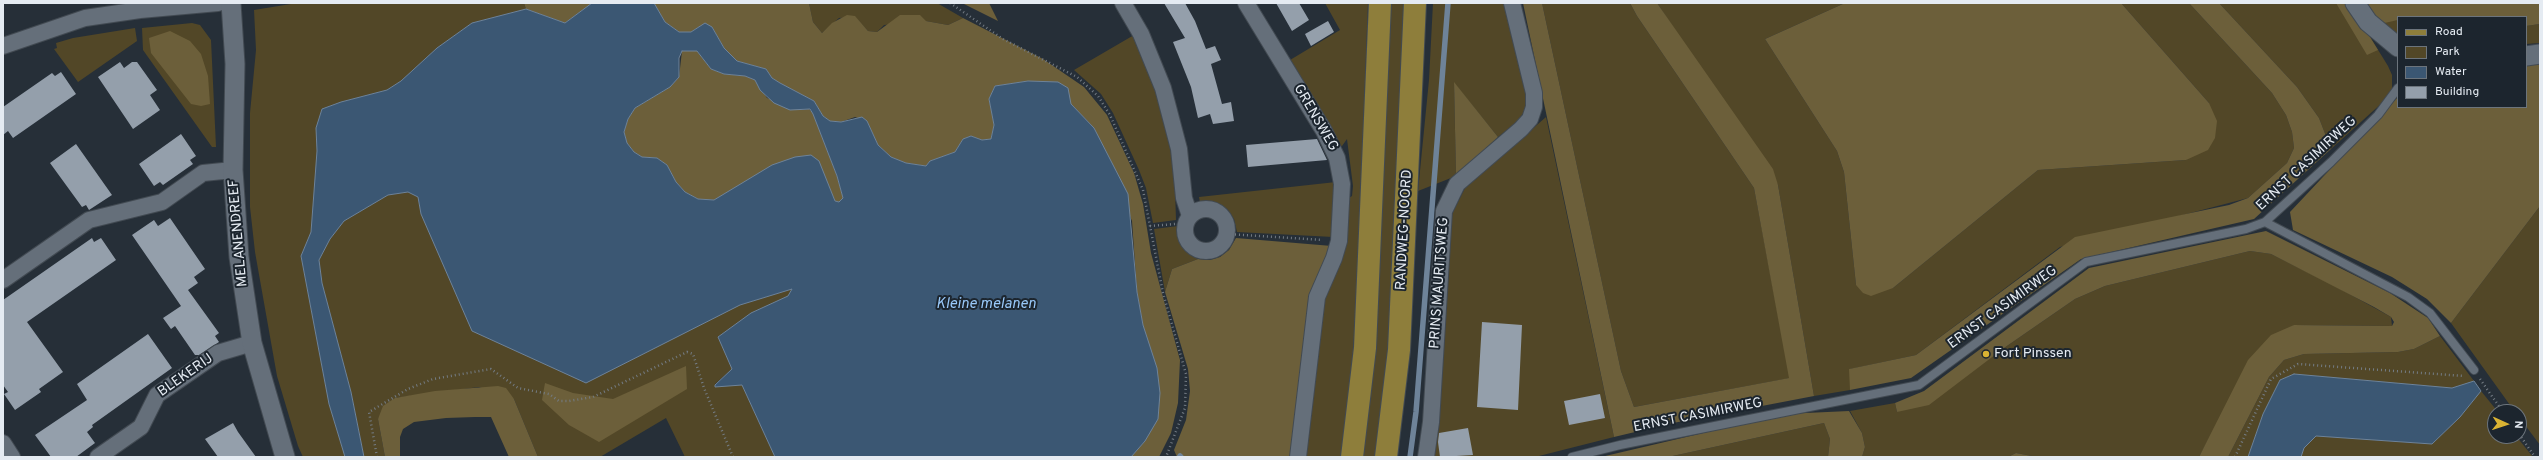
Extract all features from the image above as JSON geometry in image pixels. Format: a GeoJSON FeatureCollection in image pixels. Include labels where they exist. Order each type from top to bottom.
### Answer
{"type":"FeatureCollection","features":[{"type":"Feature","properties":{"kind":"main road"},"geometry":{"type":"LineString","coordinates":[[1352,457],[1364,348],[1380,3]]}},
{"type":"Feature","properties":{"kind":"main road","name":"RANDWEG-NOORD"},"geometry":{"type":"LineString","coordinates":[[1386,457],[1399,350],[1415,3]]}},
{"type":"Feature","properties":{"kind":"street"},"geometry":{"type":"LineString","coordinates":[[3,46],[85,18],[140,10],[218,3]]}},
{"type":"Feature","properties":{"kind":"street","name":"MELANENDREEF"},"geometry":{"type":"LineString","coordinates":[[231,3],[235,64],[233,170],[239,257],[252,342],[285,457]]}},
{"type":"Feature","properties":{"kind":"street"},"geometry":{"type":"LineString","coordinates":[[1123,3],[1141,34],[1163,88],[1179,150],[1184,198],[1188,219],[1186,239],[1197,250],[1204,252],[1219,248],[1227,234],[1225,220],[1215,211],[1202,209],[1188,219]]}},
{"type":"Feature","properties":{"kind":"street","name":"GRENSWEG"},"geometry":{"type":"LineString","coordinates":[[1246,3],[1324,131],[1337,158],[1342,184],[1339,241],[1334,258],[1317,297],[1298,457]]}},
{"type":"Feature","properties":{"kind":"street","name":"PRINS MAURITSWEG"},"geometry":{"type":"LineString","coordinates":[[1426,457],[1431,422],[1444,211],[1457,184],[1521,129],[1530,119],[1534,107],[1534,93],[1512,3]]}},
{"type":"Feature","properties":{"kind":"street"},"geometry":{"type":"LineString","coordinates":[[2355,3],[2368,22],[2397,45]]}},
{"type":"Feature","properties":{"kind":"street"},"geometry":{"type":"LineString","coordinates":[[2527,56],[2540,54]]}},
{"type":"Feature","properties":{"kind":"street"},"geometry":{"type":"LineString","coordinates":[[3,280],[89,220],[162,202],[203,173],[233,170]]}},
{"type":"Feature","properties":{"kind":"street","name":"BLEKERIJ"},"geometry":{"type":"LineString","coordinates":[[98,457],[141,427],[157,394],[218,353],[252,342]]}},
{"type":"Feature","properties":{"kind":"street"},"geometry":{"type":"LineString","coordinates":[[3,443],[12,457]]}},
{"type":"Feature","properties":{"kind":"lane","name":"ERNST CASIMIRWEG"},"geometry":{"type":"LineString","coordinates":[[1572,457],[1627,444],[1919,385],[2086,262],[2246,229],[2264,222],[2336,157],[2378,115],[2397,89]]}},
{"type":"Feature","properties":{"kind":"lane"},"geometry":{"type":"LineString","coordinates":[[2264,222],[2408,297],[2430,313],[2474,370]]}},
{"type":"Feature","properties":{"kind":"path"},"geometry":{"type":"LineString","coordinates":[[950,3],[1003,38],[1077,77],[1098,96],[1110,115],[1137,173],[1143,190],[1163,293],[1186,374],[1185,408],[1166,457]]}},
{"type":"Feature","properties":{"kind":"path"},"geometry":{"type":"LineString","coordinates":[[1150,226],[1188,219]]}},
{"type":"Feature","properties":{"kind":"path"},"geometry":{"type":"LineString","coordinates":[[1227,234],[1339,241]]}},
{"type":"Feature","properties":{"kind":"path"},"geometry":{"type":"LineString","coordinates":[[378,457],[369,412],[408,389],[433,380],[491,369],[518,388],[549,394],[559,401],[569,401],[593,397],[687,352],[694,354],[704,388],[733,457]]}},
{"type":"Feature","properties":{"kind":"path"},"geometry":{"type":"LineString","coordinates":[[2235,457],[2271,379],[2298,364],[2462,378],[2474,370],[2498,404]]}},
{"type":"Feature","properties":{"kind":"path"},"geometry":{"type":"LineString","coordinates":[[2526,444],[2535,457]]}},
{"type":"Feature","properties":{"kind":"green space"},"geometry":{"type":"Polygon","coordinates":[[[297,3],[524,3],[526,9],[472,23],[437,48],[401,81],[387,90],[341,102],[322,109],[316,128],[317,151],[311,232],[301,256],[329,404],[345,457],[303,457],[298,446],[277,376],[255,252],[250,207],[250,113],[256,50],[254,10],[297,3]]]}},
{"type":"Feature","properties":{"kind":"green space"},"geometry":{"type":"Polygon","coordinates":[[[809,3],[937,3],[963,18],[948,25],[926,21],[884,25],[877,32],[868,31],[855,17],[839,18],[822,33],[813,22],[809,3]]]}},
{"type":"Feature","properties":{"kind":"green space"},"geometry":{"type":"Polygon","coordinates":[[[1325,3],[1368,3],[1357,292],[1351,383],[1341,457],[1303,457],[1319,312],[1347,199],[1352,196],[1353,186],[1347,139],[1342,146],[1336,144],[1290,60],[1340,30],[1325,3]]]}},
{"type":"Feature","properties":{"kind":"green space"},"geometry":{"type":"Polygon","coordinates":[[[1389,3],[1405,3],[1390,350],[1376,457],[1361,457],[1375,347],[1389,3]]]}},
{"type":"Feature","properties":{"kind":"green space"},"geometry":{"type":"Polygon","coordinates":[[[1433,3],[1505,3],[1528,93],[1524,112],[1518,121],[1498,137],[1454,83],[1456,176],[1418,191],[1429,80],[1433,3]]]}},
{"type":"Feature","properties":{"kind":"green space"},"geometry":{"type":"Polygon","coordinates":[[[1542,3],[1630,3],[1637,16],[1754,188],[1790,378],[1634,407],[1621,371],[1542,3]]]}},
{"type":"Feature","properties":{"kind":"green space"},"geometry":{"type":"Polygon","coordinates":[[[1657,3],[1845,3],[1765,39],[1837,151],[1844,172],[1856,285],[1893,288],[2038,170],[2186,160],[2209,103],[2121,3],[2189,3],[2272,93],[2286,115],[2292,132],[2294,148],[2287,163],[2248,198],[2060,247],[1916,355],[1850,369],[1850,390],[1814,396],[1778,185],[1657,3]]]}},
{"type":"Feature","properties":{"kind":"green space"},"geometry":{"type":"Polygon","coordinates":[[[2219,3],[2349,3],[2388,66],[2392,75],[2392,90],[2383,102],[2331,149],[2319,118],[2297,87],[2219,3]]]}},
{"type":"Feature","properties":{"kind":"green space"},"geometry":{"type":"Polygon","coordinates":[[[2397,20],[2397,34],[2380,24],[2397,20]]]}},
{"type":"Feature","properties":{"kind":"green space"},"geometry":{"type":"Polygon","coordinates":[[[192,23],[200,25],[211,40],[216,147],[212,147],[143,50],[142,28],[192,23]]]}},
{"type":"Feature","properties":{"kind":"green space"},"geometry":{"type":"Polygon","coordinates":[[[2540,24],[2540,43],[2527,44],[2527,26],[2540,24]]]}},
{"type":"Feature","properties":{"kind":"green space"},"geometry":{"type":"Polygon","coordinates":[[[135,28],[137,41],[78,82],[54,49],[57,48],[56,43],[73,38],[135,28]]]}},
{"type":"Feature","properties":{"kind":"green space"},"geometry":{"type":"Polygon","coordinates":[[[1134,35],[1154,79],[1174,158],[1176,220],[1153,223],[1146,188],[1113,113],[1101,94],[1074,70],[1134,35]]]}},
{"type":"Feature","properties":{"kind":"green space"},"geometry":{"type":"Polygon","coordinates":[[[1546,117],[1614,437],[1535,457],[1433,457],[1451,216],[1465,188],[1546,117]]]}},
{"type":"Feature","properties":{"kind":"green space"},"geometry":{"type":"Polygon","coordinates":[[[1336,182],[1333,237],[1237,232],[1234,219],[1228,210],[1217,203],[1200,202],[1199,197],[1336,182]]]}},
{"type":"Feature","properties":{"kind":"green space"},"geometry":{"type":"Polygon","coordinates":[[[408,192],[418,197],[421,214],[740,305],[792,289],[788,296],[751,313],[718,337],[732,369],[715,384],[742,385],[775,457],[685,457],[666,418],[600,457],[538,457],[514,399],[479,387],[395,398],[378,419],[385,457],[364,457],[351,392],[322,283],[319,260],[330,239],[344,221],[388,195],[408,192]]]}},
{"type":"Feature","properties":{"kind":"green space"},"geometry":{"type":"Polygon","coordinates":[[[2540,206],[2540,445],[2527,428],[2527,404],[2509,404],[2451,323],[2540,206]]]}},
{"type":"Feature","properties":{"kind":"green space"},"geometry":{"type":"Polygon","coordinates":[[[1178,226],[1181,245],[1189,254],[1198,259],[1172,269],[1165,292],[1154,229],[1178,226]]]}},
{"type":"Feature","properties":{"kind":"green space"},"geometry":{"type":"Polygon","coordinates":[[[2250,251],[2271,254],[2333,285],[2391,317],[2392,326],[2294,325],[2217,424],[2199,457],[2037,457],[2016,453],[2008,457],[1862,457],[1865,447],[1862,433],[1850,411],[1895,403],[1897,412],[2004,348],[2075,299],[2105,286],[2250,251]]]}},
{"type":"Feature","properties":{"kind":"green space"},"geometry":{"type":"Polygon","coordinates":[[[2440,336],[2474,381],[2452,388],[2294,374],[2280,380],[2263,414],[2248,457],[2228,457],[2269,377],[2284,360],[2304,354],[2398,352],[2414,349],[2440,336]]]}},
{"type":"Feature","properties":{"kind":"green space"},"geometry":{"type":"Polygon","coordinates":[[[2481,391],[2492,404],[2487,404],[2487,444],[2522,444],[2533,457],[2301,457],[2304,448],[2316,436],[2432,444],[2460,417],[2481,391]]]}},
{"type":"Feature","properties":{"kind":"green space"},"geometry":{"type":"Polygon","coordinates":[[[1824,423],[1830,439],[1828,457],[1668,457],[1824,423]]]}},
{"type":"Feature","properties":{"kind":"shaded area"},"geometry":{"type":"Polygon","coordinates":[[[524,3],[592,3],[565,23],[526,9],[524,3]]]}},
{"type":"Feature","properties":{"kind":"shaded area"},"geometry":{"type":"Polygon","coordinates":[[[654,3],[809,3],[813,22],[822,33],[832,23],[847,15],[855,16],[868,31],[877,32],[900,15],[920,15],[926,21],[948,25],[963,18],[1043,59],[1084,87],[1107,115],[1134,173],[1143,204],[1151,253],[1180,360],[1178,403],[1171,433],[1159,457],[1131,457],[1145,441],[1143,325],[1137,292],[1132,221],[1094,128],[1071,104],[1028,81],[995,86],[989,99],[994,125],[991,139],[982,140],[971,136],[963,139],[955,152],[930,161],[926,166],[906,163],[891,157],[878,145],[867,121],[855,117],[841,122],[830,121],[823,116],[814,101],[772,78],[766,69],[737,61],[724,48],[712,27],[699,27],[691,32],[679,32],[665,22],[654,3]]]}},
{"type":"Feature","properties":{"kind":"shaded area"},"geometry":{"type":"Polygon","coordinates":[[[962,3],[989,3],[998,21],[962,3]]]}},
{"type":"Feature","properties":{"kind":"shaded area"},"geometry":{"type":"Polygon","coordinates":[[[1523,3],[1542,3],[1621,371],[1634,407],[1789,378],[1754,188],[1637,16],[1630,3],[1657,3],[1773,169],[1778,185],[1814,396],[1673,423],[1614,437],[1523,3]]]}},
{"type":"Feature","properties":{"kind":"shaded area"},"geometry":{"type":"Polygon","coordinates":[[[1845,3],[2121,3],[2209,103],[2217,121],[2215,138],[2208,150],[2186,160],[2038,170],[1893,288],[1871,296],[1863,293],[1856,285],[1844,172],[1837,151],[1765,39],[1845,3]]]}},
{"type":"Feature","properties":{"kind":"shaded area"},"geometry":{"type":"Polygon","coordinates":[[[2189,3],[2219,3],[2297,87],[2319,118],[2331,149],[2254,219],[2081,259],[1911,378],[1850,390],[1849,369],[1916,355],[2075,237],[2229,205],[2248,198],[2287,163],[2294,148],[2292,132],[2286,115],[2272,93],[2189,3]]]}},
{"type":"Feature","properties":{"kind":"shaded area"},"geometry":{"type":"Polygon","coordinates":[[[2336,3],[2349,3],[2378,50],[2367,55],[2336,3]]]}},
{"type":"Feature","properties":{"kind":"shaded area"},"geometry":{"type":"Polygon","coordinates":[[[2362,3],[2540,3],[2540,24],[2527,26],[2527,16],[2397,16],[2397,20],[2380,24],[2362,3]]]}},
{"type":"Feature","properties":{"kind":"shaded area"},"geometry":{"type":"Polygon","coordinates":[[[170,31],[190,41],[201,54],[208,76],[210,104],[201,106],[191,104],[151,53],[149,38],[170,31]]]}},
{"type":"Feature","properties":{"kind":"shaded area"},"geometry":{"type":"Polygon","coordinates":[[[682,51],[697,51],[711,69],[724,74],[745,76],[755,80],[767,98],[802,110],[809,109],[813,113],[837,176],[843,198],[839,202],[835,201],[827,182],[730,193],[714,200],[698,199],[685,192],[676,182],[667,165],[657,158],[642,157],[634,152],[627,143],[624,132],[628,119],[635,108],[670,87],[679,77],[682,51]]]}},
{"type":"Feature","properties":{"kind":"shaded area"},"geometry":{"type":"Polygon","coordinates":[[[2540,61],[2540,206],[2451,323],[2427,299],[2392,277],[2293,230],[2290,212],[2397,98],[2397,108],[2527,108],[2527,62],[2540,61]]]}},
{"type":"Feature","properties":{"kind":"shaded area"},"geometry":{"type":"Polygon","coordinates":[[[1454,82],[1498,137],[1456,176],[1454,82]]]}},
{"type":"Feature","properties":{"kind":"shaded area"},"geometry":{"type":"Polygon","coordinates":[[[2266,231],[2390,293],[2428,318],[2440,336],[2414,349],[2398,352],[2304,354],[2284,360],[2269,377],[2228,457],[2199,457],[2248,360],[2271,335],[2294,325],[2392,326],[2394,322],[2391,317],[2374,307],[2271,254],[2250,251],[2105,286],[2075,299],[2004,348],[1929,405],[1897,412],[1895,403],[1924,391],[2089,268],[2266,231]]]}},
{"type":"Feature","properties":{"kind":"shaded area"},"geometry":{"type":"Polygon","coordinates":[[[1236,238],[1332,246],[1292,457],[1177,457],[1174,450],[1186,420],[1190,391],[1188,369],[1165,292],[1172,269],[1198,259],[1210,260],[1220,257],[1229,250],[1236,238]]]}},
{"type":"Feature","properties":{"kind":"shaded area"},"geometry":{"type":"Polygon","coordinates":[[[686,366],[687,389],[599,442],[569,425],[542,400],[545,383],[573,393],[613,399],[686,366]]]}},
{"type":"Feature","properties":{"kind":"shaded area"},"geometry":{"type":"Polygon","coordinates":[[[498,386],[506,388],[514,399],[538,457],[509,457],[491,417],[475,417],[446,418],[414,422],[403,429],[400,437],[400,457],[385,457],[378,419],[383,406],[395,398],[435,391],[498,386]]]}},
{"type":"Feature","properties":{"kind":"shaded area"},"geometry":{"type":"Polygon","coordinates":[[[1849,411],[1862,433],[1865,447],[1862,457],[1828,457],[1830,439],[1824,423],[1668,457],[1601,457],[1784,414],[1849,411]]]}},
{"type":"Feature","properties":{"kind":"shaded area"},"geometry":{"type":"Polygon","coordinates":[[[2016,453],[2037,457],[2008,457],[2016,453]]]}},
{"type":"Feature","properties":{"kind":"water","name":"Kleine melanen"},"geometry":{"type":"Polygon","coordinates":[[[592,3],[654,3],[665,22],[679,32],[691,32],[705,23],[712,27],[724,48],[737,61],[766,69],[772,78],[814,101],[823,116],[830,121],[841,122],[862,117],[867,121],[878,145],[891,157],[906,163],[926,166],[930,161],[955,152],[963,139],[971,136],[982,140],[991,139],[994,125],[989,99],[995,86],[1028,81],[1058,82],[1068,88],[1071,104],[1094,128],[1128,194],[1137,292],[1143,325],[1157,368],[1160,393],[1158,419],[1145,441],[1131,457],[775,457],[742,385],[715,387],[715,385],[732,369],[718,337],[751,313],[788,296],[792,289],[740,305],[586,383],[472,331],[421,214],[418,197],[408,192],[388,195],[344,221],[330,239],[319,260],[322,283],[351,392],[364,457],[345,457],[329,404],[301,256],[311,232],[317,151],[316,128],[322,109],[341,102],[387,90],[401,81],[437,48],[472,23],[526,9],[565,23],[592,3]],[[682,51],[679,58],[679,77],[670,87],[635,108],[628,119],[624,132],[627,143],[634,152],[642,157],[657,158],[667,165],[676,182],[685,192],[698,199],[714,200],[772,165],[795,157],[811,155],[819,161],[835,201],[839,202],[843,198],[837,176],[810,109],[790,110],[774,103],[760,90],[755,80],[745,76],[724,74],[711,69],[697,51],[682,51]]]}},
{"type":"Feature","properties":{"kind":"water"},"geometry":{"type":"Polygon","coordinates":[[[2294,374],[2452,388],[2474,381],[2481,391],[2460,417],[2432,444],[2316,436],[2304,448],[2301,457],[2248,457],[2263,414],[2280,380],[2294,374]]]}},
{"type":"Feature","properties":{"kind":"building"},"geometry":{"type":"Polygon","coordinates":[[[1164,3],[1185,3],[1195,21],[1206,49],[1215,46],[1221,60],[1211,64],[1222,104],[1231,102],[1234,121],[1213,124],[1210,114],[1198,118],[1191,87],[1173,42],[1185,38],[1164,3]]]}},
{"type":"Feature","properties":{"kind":"building"},"geometry":{"type":"Polygon","coordinates":[[[1276,3],[1299,3],[1309,20],[1292,31],[1276,3]]]}},
{"type":"Feature","properties":{"kind":"building"},"geometry":{"type":"Polygon","coordinates":[[[1328,21],[1334,32],[1311,46],[1305,34],[1328,21]]]}},
{"type":"Feature","properties":{"kind":"building"},"geometry":{"type":"Polygon","coordinates":[[[120,62],[124,68],[132,62],[137,62],[157,90],[150,95],[160,110],[133,129],[98,77],[120,62]]]}},
{"type":"Feature","properties":{"kind":"building"},"geometry":{"type":"Polygon","coordinates":[[[61,72],[76,94],[13,138],[8,131],[3,135],[3,107],[52,73],[55,76],[61,72]]]}},
{"type":"Feature","properties":{"kind":"building"},"geometry":{"type":"Polygon","coordinates":[[[181,134],[196,156],[190,160],[193,164],[163,185],[160,182],[154,186],[139,164],[181,134]]]}},
{"type":"Feature","properties":{"kind":"building"},"geometry":{"type":"Polygon","coordinates":[[[1317,139],[1327,160],[1248,167],[1246,145],[1317,139]]]}},
{"type":"Feature","properties":{"kind":"building"},"geometry":{"type":"Polygon","coordinates":[[[76,144],[112,195],[89,210],[86,205],[82,207],[50,163],[76,144]]]}},
{"type":"Feature","properties":{"kind":"building"},"geometry":{"type":"Polygon","coordinates":[[[170,218],[205,269],[194,277],[198,283],[188,290],[219,333],[215,336],[219,342],[199,355],[195,355],[175,326],[171,329],[163,318],[181,306],[132,235],[154,220],[158,226],[170,218]]]}},
{"type":"Feature","properties":{"kind":"building"},"geometry":{"type":"Polygon","coordinates":[[[92,238],[94,242],[101,238],[116,260],[27,322],[63,372],[39,389],[41,392],[15,410],[4,394],[8,392],[3,385],[3,300],[92,238]]]}},
{"type":"Feature","properties":{"kind":"building"},"geometry":{"type":"Polygon","coordinates":[[[1482,322],[1522,325],[1518,410],[1477,407],[1482,322]]]}},
{"type":"Feature","properties":{"kind":"building"},"geometry":{"type":"Polygon","coordinates":[[[148,334],[172,368],[92,425],[93,427],[87,432],[95,443],[76,457],[51,457],[35,435],[87,400],[77,384],[148,334]]]}},
{"type":"Feature","properties":{"kind":"building"},"geometry":{"type":"Polygon","coordinates":[[[1600,394],[1605,418],[1569,425],[1564,401],[1600,394]]]}},
{"type":"Feature","properties":{"kind":"building"},"geometry":{"type":"Polygon","coordinates":[[[233,423],[256,457],[218,457],[205,439],[233,423]]]}},
{"type":"Feature","properties":{"kind":"building"},"geometry":{"type":"Polygon","coordinates":[[[1468,428],[1473,455],[1440,457],[1438,442],[1439,433],[1468,428]]]}},
{"type":"Feature","properties":{"kind":"waterway"},"geometry":{"type":"LineString","coordinates":[[1410,457],[1416,412],[1448,3]]}},
{"type":"Feature","properties":{"kind":"place","name":"Fort Pinssen"},"geometry":{"type":"Point","coordinates":[1986,354]}}]}
